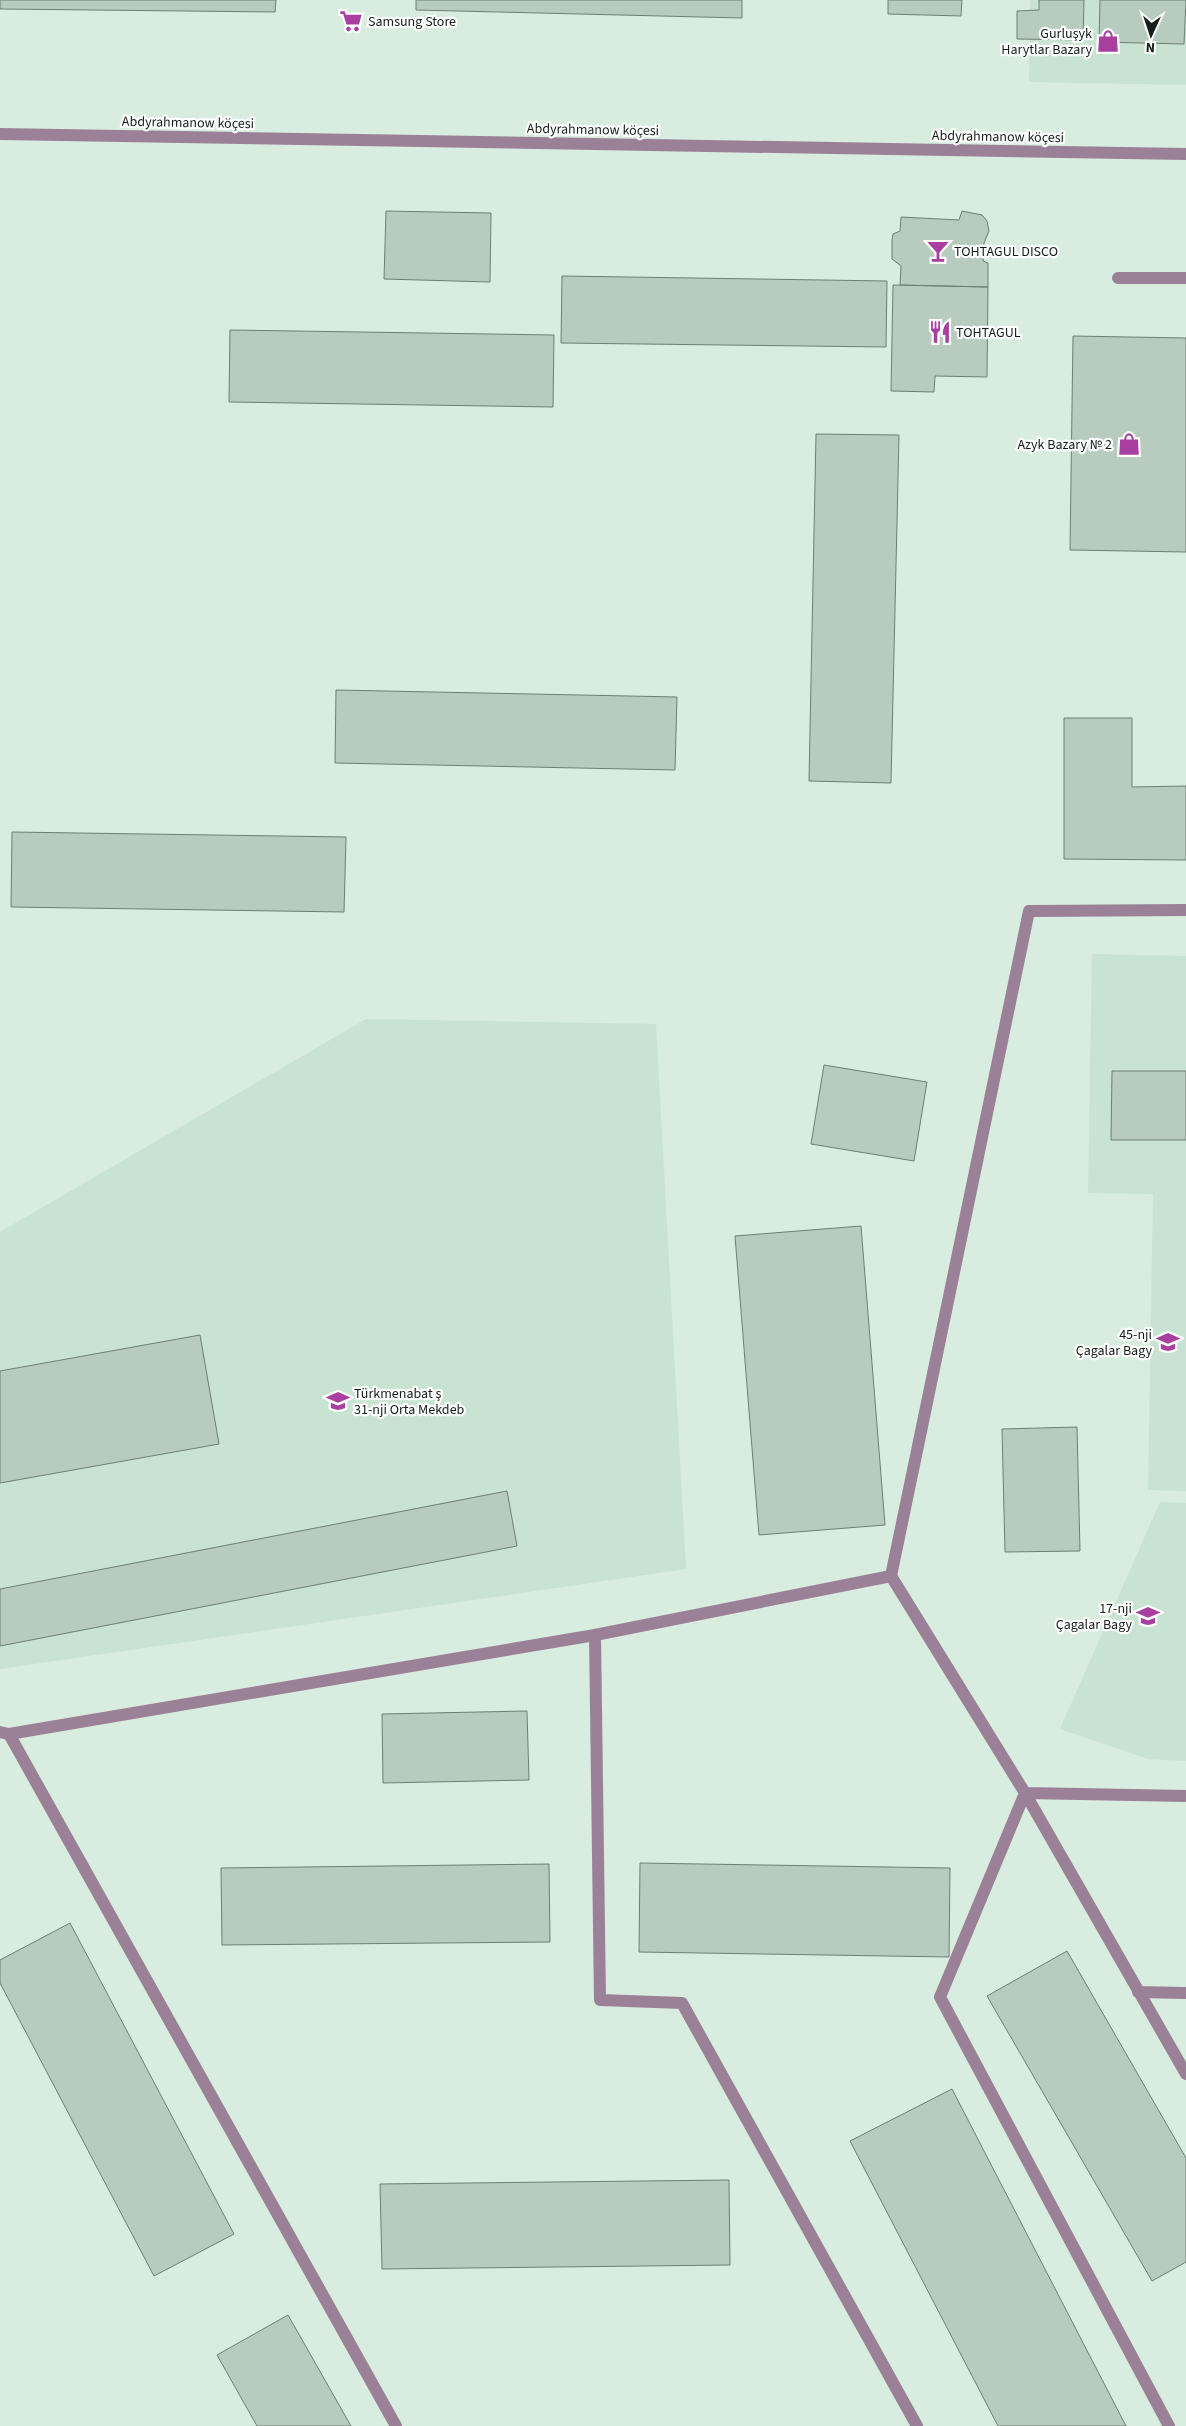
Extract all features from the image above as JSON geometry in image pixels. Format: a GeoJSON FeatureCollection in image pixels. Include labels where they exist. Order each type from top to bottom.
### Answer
{"type":"FeatureCollection","features":[{"type":"Feature","properties":{"kind":"street","name":"Abdyrahmanow köçesi"},"geometry":{"type":"LineString","coordinates":[[0,134],[1186,154]]}},
{"type":"Feature","properties":{"kind":"street"},"geometry":{"type":"LineString","coordinates":[[1118,278],[1186,278]]}},
{"type":"Feature","properties":{"kind":"street"},"geometry":{"type":"LineString","coordinates":[[1186,910],[1029,912],[891,1576],[1025,1793],[1186,2074]]}},
{"type":"Feature","properties":{"kind":"street"},"geometry":{"type":"LineString","coordinates":[[396,2426],[5,1733],[595,1635],[891,1576]]}},
{"type":"Feature","properties":{"kind":"street"},"geometry":{"type":"LineString","coordinates":[[595,1635],[600,2000],[682,2003],[917,2426]]}},
{"type":"Feature","properties":{"kind":"street"},"geometry":{"type":"LineString","coordinates":[[1025,1793],[1186,1796]]}},
{"type":"Feature","properties":{"kind":"street"},"geometry":{"type":"LineString","coordinates":[[1025,1793],[940,1997],[1169,2426]]}},
{"type":"Feature","properties":{"kind":"street"},"geometry":{"type":"LineString","coordinates":[[1138,1992],[1186,1993]]}},
{"type":"Feature","properties":{"kind":"shaded area","name":"Gurluşyk Harytlar Bazary"},"geometry":{"type":"Polygon","coordinates":[[[1030,0],[1186,0],[1186,85],[1029,82],[1030,0]]]}},
{"type":"Feature","properties":{"kind":"shaded area","name":"45-nji Çagalar Bagy"},"geometry":{"type":"Polygon","coordinates":[[[1092,954],[1186,956],[1186,1491],[1148,1490],[1153,1194],[1088,1193],[1092,954]]]}},
{"type":"Feature","properties":{"kind":"shaded area","name":"Türkmenabat ş 31-nji Orta Mekdeb"},"geometry":{"type":"Polygon","coordinates":[[[366,1019],[656,1024],[686,1569],[0,1669],[0,1232],[366,1019]]]}},
{"type":"Feature","properties":{"kind":"shaded area","name":"17-nji Çagalar Bagy"},"geometry":{"type":"Polygon","coordinates":[[[1160,1502],[1186,1503],[1186,1761],[1148,1759],[1060,1729],[1160,1502]]]}},
{"type":"Feature","properties":{"kind":"building"},"geometry":{"type":"Polygon","coordinates":[[[0,0],[276,0],[275,12],[0,9],[0,0]]]}},
{"type":"Feature","properties":{"kind":"building"},"geometry":{"type":"Polygon","coordinates":[[[416,0],[742,0],[742,18],[416,10],[416,0]]]}},
{"type":"Feature","properties":{"kind":"building"},"geometry":{"type":"Polygon","coordinates":[[[888,0],[962,0],[961,16],[888,14],[888,0]]]}},
{"type":"Feature","properties":{"kind":"building"},"geometry":{"type":"Polygon","coordinates":[[[1039,0],[1084,0],[1083,40],[1017,39],[1017,11],[1039,10],[1039,0]]]}},
{"type":"Feature","properties":{"kind":"building"},"geometry":{"type":"Polygon","coordinates":[[[1100,0],[1186,0],[1184,44],[1099,42],[1100,0]]]}},
{"type":"Feature","properties":{"kind":"building"},"geometry":{"type":"Polygon","coordinates":[[[386,211],[491,213],[490,282],[384,279],[386,211]]]}},
{"type":"Feature","properties":{"kind":"building","name":"TOHTAGUL DISCO"},"geometry":{"type":"Polygon","coordinates":[[[962,211],[982,215],[987,221],[989,231],[984,243],[983,261],[988,263],[988,287],[900,285],[901,266],[892,259],[892,240],[893,234],[900,231],[901,217],[959,220],[962,211]]]}},
{"type":"Feature","properties":{"kind":"building"},"geometry":{"type":"Polygon","coordinates":[[[562,276],[887,281],[886,347],[561,343],[562,276]]]}},
{"type":"Feature","properties":{"kind":"building","name":"TOHTAGUL"},"geometry":{"type":"Polygon","coordinates":[[[893,285],[988,287],[987,377],[935,376],[934,392],[891,391],[893,285]]]}},
{"type":"Feature","properties":{"kind":"building"},"geometry":{"type":"Polygon","coordinates":[[[230,330],[554,335],[553,407],[229,402],[230,330]]]}},
{"type":"Feature","properties":{"kind":"building","name":"Azyk Bazary № 2"},"geometry":{"type":"Polygon","coordinates":[[[1073,336],[1186,338],[1186,552],[1070,550],[1073,336]]]}},
{"type":"Feature","properties":{"kind":"building"},"geometry":{"type":"Polygon","coordinates":[[[816,434],[899,435],[891,783],[809,781],[816,434]]]}},
{"type":"Feature","properties":{"kind":"building"},"geometry":{"type":"Polygon","coordinates":[[[336,690],[677,697],[675,770],[335,763],[336,690]]]}},
{"type":"Feature","properties":{"kind":"building"},"geometry":{"type":"Polygon","coordinates":[[[1064,718],[1132,718],[1132,787],[1186,786],[1186,860],[1064,859],[1064,718]]]}},
{"type":"Feature","properties":{"kind":"building"},"geometry":{"type":"Polygon","coordinates":[[[12,832],[346,837],[344,912],[11,907],[12,832]]]}},
{"type":"Feature","properties":{"kind":"building"},"geometry":{"type":"Polygon","coordinates":[[[824,1065],[927,1082],[914,1161],[811,1144],[824,1065]]]}},
{"type":"Feature","properties":{"kind":"building"},"geometry":{"type":"Polygon","coordinates":[[[1112,1071],[1186,1071],[1186,1140],[1111,1140],[1112,1071]]]}},
{"type":"Feature","properties":{"kind":"building"},"geometry":{"type":"Polygon","coordinates":[[[861,1226],[885,1525],[759,1535],[735,1236],[861,1226]]]}},
{"type":"Feature","properties":{"kind":"building"},"geometry":{"type":"Polygon","coordinates":[[[200,1335],[219,1444],[0,1483],[0,1371],[200,1335]]]}},
{"type":"Feature","properties":{"kind":"building"},"geometry":{"type":"Polygon","coordinates":[[[1077,1427],[1080,1551],[1005,1552],[1002,1429],[1077,1427]]]}},
{"type":"Feature","properties":{"kind":"building"},"geometry":{"type":"Polygon","coordinates":[[[507,1491],[517,1546],[0,1646],[0,1589],[507,1491]]]}},
{"type":"Feature","properties":{"kind":"building"},"geometry":{"type":"Polygon","coordinates":[[[527,1711],[529,1780],[383,1783],[382,1714],[527,1711]]]}},
{"type":"Feature","properties":{"kind":"building"},"geometry":{"type":"Polygon","coordinates":[[[640,1863],[950,1868],[949,1957],[639,1952],[640,1863]]]}},
{"type":"Feature","properties":{"kind":"building"},"geometry":{"type":"Polygon","coordinates":[[[549,1864],[550,1942],[222,1945],[221,1868],[549,1864]]]}},
{"type":"Feature","properties":{"kind":"building"},"geometry":{"type":"Polygon","coordinates":[[[70,1923],[234,2234],[154,2276],[0,1983],[0,1960],[70,1923]]]}},
{"type":"Feature","properties":{"kind":"building"},"geometry":{"type":"Polygon","coordinates":[[[1067,1951],[1186,2158],[1186,2262],[1152,2281],[987,1996],[1067,1951]]]}},
{"type":"Feature","properties":{"kind":"building"},"geometry":{"type":"Polygon","coordinates":[[[952,2089],[1126,2426],[998,2426],[850,2141],[952,2089]]]}},
{"type":"Feature","properties":{"kind":"building"},"geometry":{"type":"Polygon","coordinates":[[[729,2180],[730,2265],[382,2269],[380,2184],[729,2180]]]}},
{"type":"Feature","properties":{"kind":"building"},"geometry":{"type":"Polygon","coordinates":[[[288,2315],[351,2426],[257,2426],[217,2355],[288,2315]]]}},
{"type":"Feature","properties":{"kind":"place","name":"Samsung Store"},"geometry":{"type":"Point","coordinates":[351,21]}},
{"type":"Feature","properties":{"kind":"place","name":"Gurluşyk Harytlar Bazary"},"geometry":{"type":"Point","coordinates":[1108,41]}},
{"type":"Feature","properties":{"kind":"place","name":"TOHTAGUL DISCO"},"geometry":{"type":"Point","coordinates":[938,251]}},
{"type":"Feature","properties":{"kind":"place","name":"TOHTAGUL"},"geometry":{"type":"Point","coordinates":[940,332]}},
{"type":"Feature","properties":{"kind":"place","name":"Azyk Bazary № 2"},"geometry":{"type":"Point","coordinates":[1129,444]}},
{"type":"Feature","properties":{"kind":"place","name":"45-nji Çagalar Bagy"},"geometry":{"type":"Point","coordinates":[1168,1342]}},
{"type":"Feature","properties":{"kind":"place","name":"Türkmenabat ş 31-nji Orta Mekdeb"},"geometry":{"type":"Point","coordinates":[338,1401]}},
{"type":"Feature","properties":{"kind":"place","name":"17-nji Çagalar Bagy"},"geometry":{"type":"Point","coordinates":[1148,1616]}}]}
